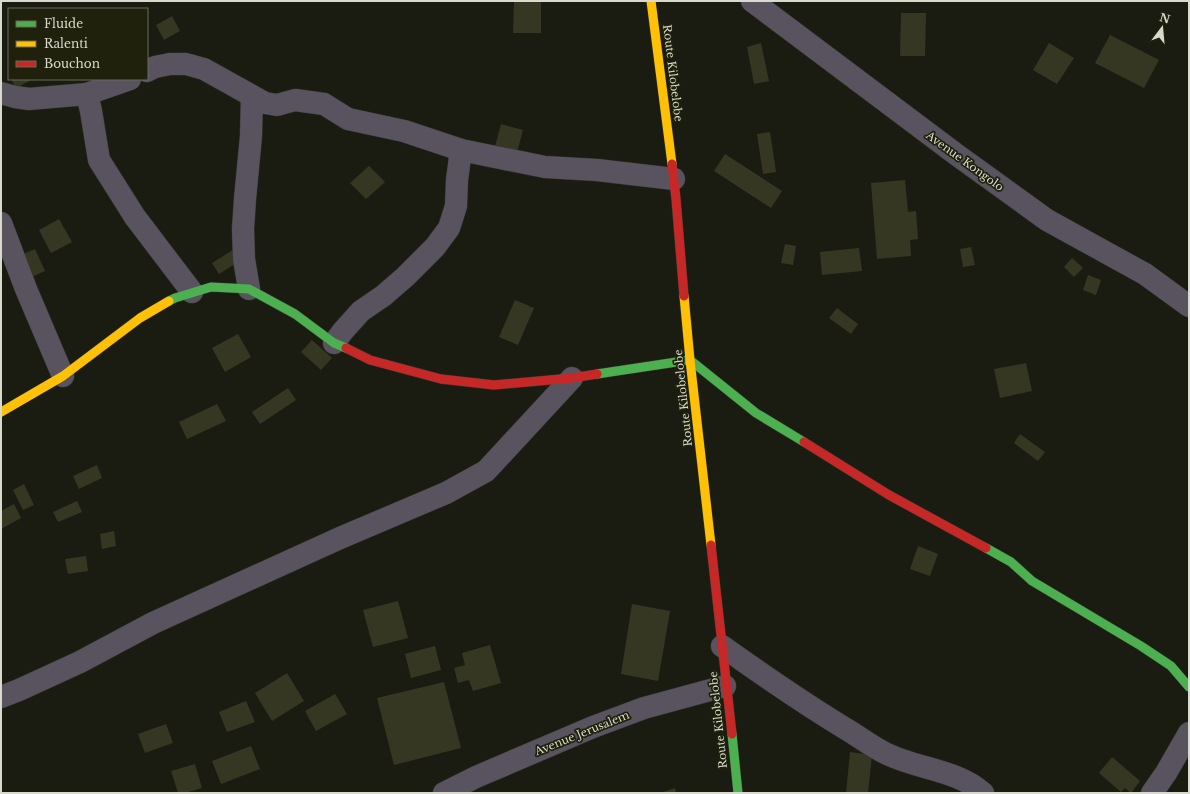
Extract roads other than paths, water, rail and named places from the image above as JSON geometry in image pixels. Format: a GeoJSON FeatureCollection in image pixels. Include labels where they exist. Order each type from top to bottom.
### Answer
{"type":"FeatureCollection","features":[{"type":"Feature","properties":{"kind":"street","name":"Route Kilobelobe"},"geometry":{"type":"LineString","coordinates":[[652,1],[674,179],[690,360],[738,793]]}},
{"type":"Feature","properties":{"kind":"street","name":"Avenue Kongolo"},"geometry":{"type":"LineString","coordinates":[[752,1],[957,155],[1047,220],[1145,274],[1189,306]]}},
{"type":"Feature","properties":{"kind":"street"},"geometry":{"type":"LineString","coordinates":[[148,71],[170,64],[186,64],[204,69],[265,103],[277,105],[295,100],[324,104],[348,119],[404,131],[461,150],[545,167],[597,170],[674,179]]}},
{"type":"Feature","properties":{"kind":"street"},"geometry":{"type":"LineString","coordinates":[[1,93],[29,99],[87,94],[127,80]]}},
{"type":"Feature","properties":{"kind":"street"},"geometry":{"type":"LineString","coordinates":[[87,94],[99,160],[135,217],[192,292]]}},
{"type":"Feature","properties":{"kind":"street"},"geometry":{"type":"LineString","coordinates":[[249,289],[244,259],[243,229],[251,136],[252,96]]}},
{"type":"Feature","properties":{"kind":"street"},"geometry":{"type":"LineString","coordinates":[[334,343],[361,311],[383,296],[405,277],[435,246],[449,228],[456,206],[457,180],[461,150]]}},
{"type":"Feature","properties":{"kind":"street"},"geometry":{"type":"LineString","coordinates":[[1,223],[26,289],[63,376]]}},
{"type":"Feature","properties":{"kind":"street"},"geometry":{"type":"LineString","coordinates":[[1,412],[63,376],[140,318],[175,298],[211,286],[249,289],[295,314],[334,343],[370,360],[441,379],[494,385],[572,378],[690,360],[756,413],[889,496],[1011,562],[1032,581],[1141,646],[1171,666],[1189,687]]}},
{"type":"Feature","properties":{"kind":"street"},"geometry":{"type":"LineString","coordinates":[[1,697],[80,662],[153,623],[340,538],[446,493],[486,471],[572,378]]}},
{"type":"Feature","properties":{"kind":"street"},"geometry":{"type":"LineString","coordinates":[[722,646],[830,720],[886,753],[945,783],[974,785],[983,793]]}},
{"type":"Feature","properties":{"kind":"street","name":"Avenue Jerusalem"},"geometry":{"type":"LineString","coordinates":[[444,793],[476,777],[600,724],[644,708],[725,686]]}},
{"type":"Feature","properties":{"kind":"street"},"geometry":{"type":"LineString","coordinates":[[1152,793],[1166,773],[1189,732]]}}]}
